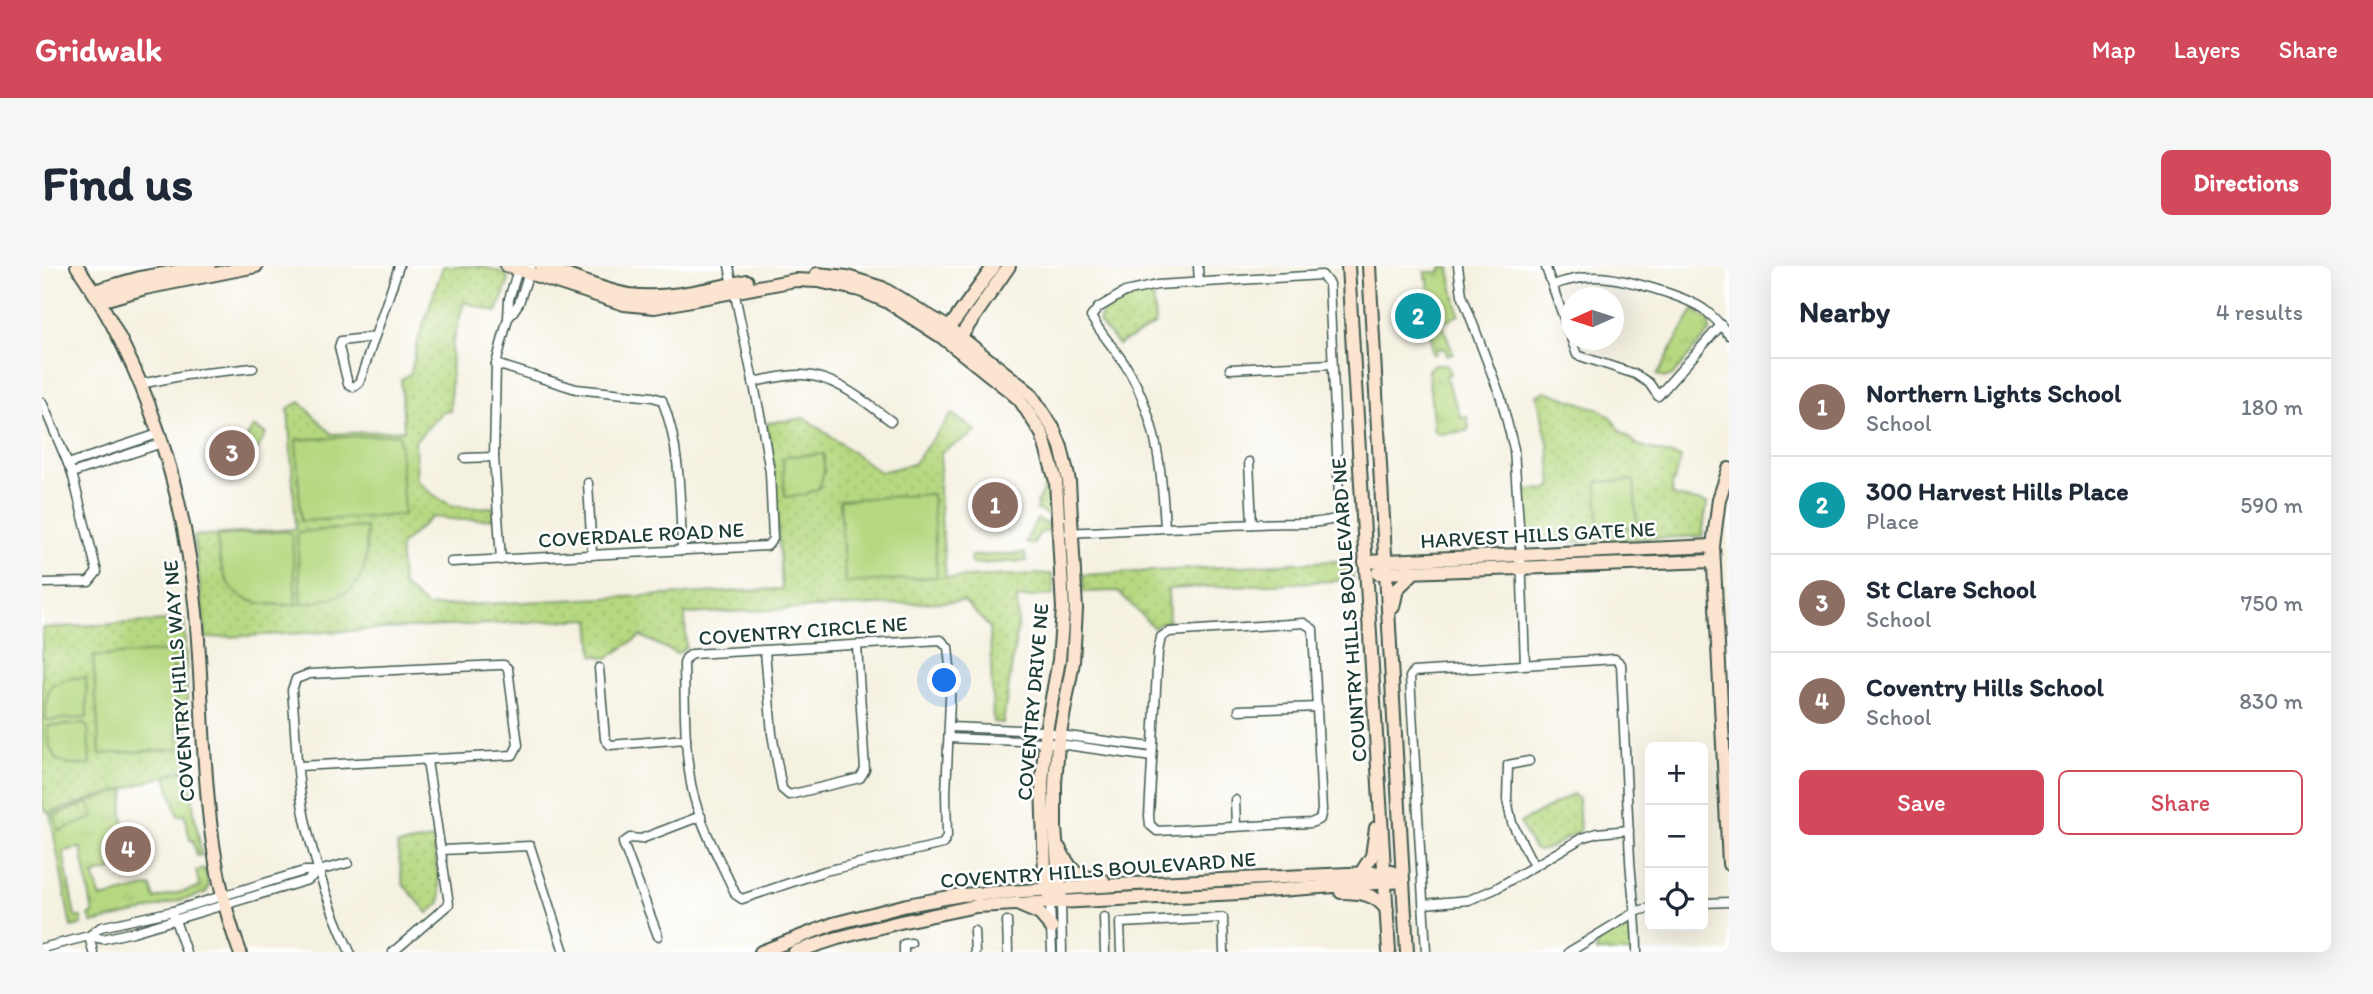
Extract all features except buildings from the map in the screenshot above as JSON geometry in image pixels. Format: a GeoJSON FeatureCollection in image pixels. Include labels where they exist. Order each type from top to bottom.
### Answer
{"type":"FeatureCollection","features":[{"type":"Feature","properties":{"kind":"street","name":"COVENTRY HILLS WAY NE"},"geometry":{"type":"LineString","coordinates":[[77,266],[97,296],[140,384],[160,438],[189,552],[196,614],[202,753],[211,830],[230,925],[240,952]]}},
{"type":"Feature","properties":{"kind":"street"},"geometry":{"type":"LineString","coordinates":[[97,296],[209,266]]}},
{"type":"Feature","properties":{"kind":"street"},"geometry":{"type":"LineString","coordinates":[[142,283],[256,266]]}},
{"type":"Feature","properties":{"kind":"street"},"geometry":{"type":"LineString","coordinates":[[374,337],[341,341],[338,347],[348,384],[354,387],[359,383],[398,266]]}},
{"type":"Feature","properties":{"kind":"street","name":"COVENTRY DRIVE NE"},"geometry":{"type":"LineString","coordinates":[[541,266],[626,294],[671,296],[795,280],[818,281],[860,290],[890,298],[946,332],[1030,393],[1053,428],[1069,481],[1073,532],[1076,609],[1073,662],[1042,784],[1042,829],[1055,896]]}},
{"type":"Feature","properties":{"kind":"street","name":"COVERDALE ROAD NE"},"geometry":{"type":"LineString","coordinates":[[451,562],[767,546],[773,539],[769,472],[729,266]]}},
{"type":"Feature","properties":{"kind":"street"},"geometry":{"type":"LineString","coordinates":[[958,341],[1009,266]]}},
{"type":"Feature","properties":{"kind":"street"},"geometry":{"type":"LineString","coordinates":[[1198,266],[1199,283]]}},
{"type":"Feature","properties":{"kind":"street","name":"COUNTRY HILLS BOULEVARD NE"},"geometry":{"type":"LineString","coordinates":[[1348,266],[1390,952]]}},
{"type":"Feature","properties":{"kind":"street","name":"COUNTRY HILLS BOULEVARD NE"},"geometry":{"type":"LineString","coordinates":[[1369,266],[1407,952]]}},
{"type":"Feature","properties":{"kind":"street"},"geometry":{"type":"LineString","coordinates":[[1458,266],[1462,295],[1501,398],[1514,449],[1525,664]]}},
{"type":"Feature","properties":{"kind":"street"},"geometry":{"type":"LineString","coordinates":[[501,560],[494,457],[496,364],[508,318],[509,299],[521,268]]}},
{"type":"Feature","properties":{"kind":"street","name":"COVENTRY DRIVE NE"},"geometry":{"type":"LineString","coordinates":[[521,268],[624,304],[654,307],[732,289]]}},
{"type":"Feature","properties":{"kind":"street"},"geometry":{"type":"LineString","coordinates":[[1546,268],[1577,355],[1635,374],[1649,383],[1658,396],[1721,325]]}},
{"type":"Feature","properties":{"kind":"street"},"geometry":{"type":"LineString","coordinates":[[946,332],[990,271],[999,282]]}},
{"type":"Feature","properties":{"kind":"street"},"geometry":{"type":"LineString","coordinates":[[1059,533],[1331,521],[1340,517],[1329,285],[1322,275],[1157,285],[1125,292],[1098,307],[1091,317],[1126,367],[1142,395],[1150,417],[1163,474],[1165,528]]}},
{"type":"Feature","properties":{"kind":"street"},"geometry":{"type":"LineString","coordinates":[[1553,285],[1574,278],[1618,279],[1689,302],[1705,310],[1729,335]]}},
{"type":"Feature","properties":{"kind":"street","name":"COVENTRY DRIVE NE"},"geometry":{"type":"LineString","coordinates":[[958,341],[1020,400],[1042,433],[1056,481],[1063,609],[1052,738],[1055,784],[1055,896]]}},
{"type":"Feature","properties":{"kind":"street"},"geometry":{"type":"LineString","coordinates":[[496,364],[576,388],[662,400],[673,441],[679,479],[682,551]]}},
{"type":"Feature","properties":{"kind":"street"},"geometry":{"type":"LineString","coordinates":[[1230,369],[1332,364]]}},
{"type":"Feature","properties":{"kind":"street"},"geometry":{"type":"LineString","coordinates":[[140,384],[253,368]]}},
{"type":"Feature","properties":{"kind":"street"},"geometry":{"type":"LineString","coordinates":[[753,382],[804,375],[822,379],[853,393],[891,421]]}},
{"type":"Feature","properties":{"kind":"street"},"geometry":{"type":"LineString","coordinates":[[42,402],[70,469],[97,572],[89,582],[42,583]]}},
{"type":"Feature","properties":{"kind":"street"},"geometry":{"type":"LineString","coordinates":[[70,469],[160,438]]}},
{"type":"Feature","properties":{"kind":"street"},"geometry":{"type":"LineString","coordinates":[[465,458],[494,457]]}},
{"type":"Feature","properties":{"kind":"street"},"geometry":{"type":"LineString","coordinates":[[1249,462],[1252,524]]}},
{"type":"Feature","properties":{"kind":"street"},"geometry":{"type":"LineString","coordinates":[[1729,468],[1719,499],[1713,546],[1724,656],[1729,864]]}},
{"type":"Feature","properties":{"kind":"street"},"geometry":{"type":"LineString","coordinates":[[587,483],[592,555]]}},
{"type":"Feature","properties":{"kind":"street","name":"HARVEST HILLS GATE NE"},"geometry":{"type":"LineString","coordinates":[[1385,568],[1414,572],[1713,546]]}},
{"type":"Feature","properties":{"kind":"street","name":"HARVEST HILLS GATE NE"},"geometry":{"type":"LineString","coordinates":[[1365,568],[1521,562],[1713,561]]}},
{"type":"Feature","properties":{"kind":"street"},"geometry":{"type":"LineString","coordinates":[[1389,631],[1397,589],[1414,572]]}},
{"type":"Feature","properties":{"kind":"street"},"geometry":{"type":"LineString","coordinates":[[1304,623],[1313,629],[1322,810],[1320,819],[1311,823],[1157,831],[1150,825],[1149,816],[1152,752],[1161,636],[1169,632],[1304,623]]}},
{"type":"Feature","properties":{"kind":"street","name":"COVENTRY CIRCLE NE"},"geometry":{"type":"LineString","coordinates":[[941,640],[948,647],[951,676],[950,727],[946,794],[947,836],[943,844],[836,868],[742,899],[736,895],[691,787],[686,739],[684,664],[686,658],[692,654],[765,651],[941,640]]}},
{"type":"Feature","properties":{"kind":"street"},"geometry":{"type":"LineString","coordinates":[[765,651],[772,734],[782,789],[789,794],[860,778],[865,770],[857,646]]}},
{"type":"Feature","properties":{"kind":"street"},"geometry":{"type":"LineString","coordinates":[[1426,952],[1410,677],[1413,672],[1615,659],[1621,664],[1632,891],[1637,911],[1637,952]]}},
{"type":"Feature","properties":{"kind":"street"},"geometry":{"type":"LineString","coordinates":[[299,766],[428,761],[509,755],[516,752],[518,745],[508,669],[504,665],[302,676],[296,679],[292,690],[299,766],[305,817],[318,871],[350,952]]}},
{"type":"Feature","properties":{"kind":"street"},"geometry":{"type":"LineString","coordinates":[[599,667],[606,739],[610,745],[686,739]]}},
{"type":"Feature","properties":{"kind":"street"},"geometry":{"type":"LineString","coordinates":[[1239,710],[1318,706]]}},
{"type":"Feature","properties":{"kind":"street"},"geometry":{"type":"LineString","coordinates":[[950,727],[1152,752]]}},
{"type":"Feature","properties":{"kind":"street"},"geometry":{"type":"LineString","coordinates":[[949,738],[1052,738]]}},
{"type":"Feature","properties":{"kind":"street"},"geometry":{"type":"LineString","coordinates":[[393,952],[449,904],[428,761]]}},
{"type":"Feature","properties":{"kind":"street"},"geometry":{"type":"LineString","coordinates":[[1529,761],[1507,765],[1507,800],[1511,823],[1534,866]]}},
{"type":"Feature","properties":{"kind":"street"},"geometry":{"type":"LineString","coordinates":[[1361,873],[1372,856],[1379,782]]}},
{"type":"Feature","properties":{"kind":"street"},"geometry":{"type":"LineString","coordinates":[[1235,800],[1236,826]]}},
{"type":"Feature","properties":{"kind":"street"},"geometry":{"type":"LineString","coordinates":[[658,936],[623,843],[631,838],[641,839],[701,816]]}},
{"type":"Feature","properties":{"kind":"street"},"geometry":{"type":"LineString","coordinates":[[1424,904],[1469,900],[1494,889],[1582,838],[1597,833],[1629,830]]}},
{"type":"Feature","properties":{"kind":"street"},"geometry":{"type":"LineString","coordinates":[[1056,844],[1075,873],[1084,878],[1134,884]]}},
{"type":"Feature","properties":{"kind":"street"},"geometry":{"type":"LineString","coordinates":[[442,850],[530,846],[564,952]]}},
{"type":"Feature","properties":{"kind":"street"},"geometry":{"type":"LineString","coordinates":[[42,948],[89,936],[101,927],[308,880],[318,871],[348,863]]}},
{"type":"Feature","properties":{"kind":"street","name":"COVENTRY HILLS BOULEVARD NE"},"geometry":{"type":"LineString","coordinates":[[796,952],[900,922],[976,906],[1015,903],[1134,884],[1361,873],[1385,877]]}},
{"type":"Feature","properties":{"kind":"street","name":"COVENTRY HILLS BOULEVARD NE"},"geometry":{"type":"LineString","coordinates":[[761,952],[833,924],[907,905],[961,895],[1238,893],[1403,876]]}},
{"type":"Feature","properties":{"kind":"street"},"geometry":{"type":"LineString","coordinates":[[1197,881],[1238,893]]}},
{"type":"Feature","properties":{"kind":"street"},"geometry":{"type":"LineString","coordinates":[[1308,887],[1317,891],[1367,894],[1380,902],[1387,911]]}},
{"type":"Feature","properties":{"kind":"street"},"geometry":{"type":"LineString","coordinates":[[1052,952],[1055,896]]}},
{"type":"Feature","properties":{"kind":"street"},"geometry":{"type":"LineString","coordinates":[[1055,896],[1062,952]]}},
{"type":"Feature","properties":{"kind":"street","name":"COVENTRY HILLS WAY NE"},"geometry":{"type":"LineString","coordinates":[[225,900],[236,918],[249,952]]}},
{"type":"Feature","properties":{"kind":"street"},"geometry":{"type":"LineString","coordinates":[[89,936],[103,939],[176,921],[225,900]]}},
{"type":"Feature","properties":{"kind":"street"},"geometry":{"type":"LineString","coordinates":[[1708,903],[1729,902]]}},
{"type":"Feature","properties":{"kind":"street"},"geometry":{"type":"LineString","coordinates":[[1015,903],[1040,914],[1052,928]]}},
{"type":"Feature","properties":{"kind":"street"},"geometry":{"type":"LineString","coordinates":[[1569,952],[1637,911],[1645,909]]}},
{"type":"Feature","properties":{"kind":"street"},"geometry":{"type":"LineString","coordinates":[[173,911],[186,952]]}},
{"type":"Feature","properties":{"kind":"street"},"geometry":{"type":"LineString","coordinates":[[1104,917],[1105,952]]}},
{"type":"Feature","properties":{"kind":"street"},"geometry":{"type":"LineString","coordinates":[[1121,952],[1120,923],[1223,918],[1224,952]]}},
{"type":"Feature","properties":{"kind":"street"},"geometry":{"type":"LineString","coordinates":[[1007,921],[1008,952]]}},
{"type":"Feature","properties":{"kind":"street"},"geometry":{"type":"LineString","coordinates":[[974,931],[975,952]]}},
{"type":"Feature","properties":{"kind":"street"},"geometry":{"type":"LineString","coordinates":[[89,936],[93,952]]}},
{"type":"Feature","properties":{"kind":"street"},"geometry":{"type":"LineString","coordinates":[[904,952],[904,944],[911,943]]}},
{"type":"Feature","properties":{"kind":"street"},"geometry":{"type":"LineString","coordinates":[[1582,944],[1588,952]]}},
{"type":"Feature","properties":{"kind":"green space"},"geometry":{"type":"Polygon","coordinates":[[[443,266],[480,266],[505,273],[509,280],[497,312],[464,302],[452,345],[450,411],[443,411],[415,441],[417,481],[427,490],[451,505],[469,508],[493,507],[493,519],[432,517],[400,546],[402,585],[427,607],[782,589],[774,469],[767,423],[805,418],[880,472],[913,464],[952,414],[977,432],[941,452],[939,492],[946,578],[1052,574],[1054,595],[1017,598],[1018,625],[1003,723],[993,722],[990,628],[964,601],[685,614],[686,647],[677,654],[641,636],[607,658],[593,655],[590,619],[206,638],[194,536],[296,529],[288,408],[300,402],[332,434],[404,430],[401,380],[411,373],[416,347],[443,266]]]}},
{"type":"Feature","properties":{"kind":"green space"},"geometry":{"type":"Polygon","coordinates":[[[1441,268],[1450,268],[1459,315],[1442,323],[1453,353],[1446,355],[1446,349],[1436,349],[1436,354],[1432,354],[1428,278],[1425,278],[1425,272],[1441,272],[1441,268]]]}},
{"type":"Feature","properties":{"kind":"green space"},"geometry":{"type":"Polygon","coordinates":[[[1153,292],[1155,325],[1118,345],[1099,322],[1101,314],[1125,299],[1153,292]]]}},
{"type":"Feature","properties":{"kind":"green space"},"geometry":{"type":"Polygon","coordinates":[[[1693,310],[1709,321],[1709,332],[1673,375],[1664,378],[1657,375],[1693,310]]]}},
{"type":"Feature","properties":{"kind":"green space"},"geometry":{"type":"Polygon","coordinates":[[[1434,364],[1446,364],[1450,374],[1445,376],[1461,418],[1467,417],[1467,431],[1439,434],[1434,431],[1428,370],[1434,364]]]}},
{"type":"Feature","properties":{"kind":"green space"},"geometry":{"type":"Polygon","coordinates":[[[1545,391],[1598,409],[1610,416],[1620,430],[1638,445],[1681,458],[1672,486],[1673,496],[1707,503],[1702,536],[1532,544],[1527,536],[1526,490],[1548,489],[1552,484],[1548,443],[1537,395],[1545,391]]]}},
{"type":"Feature","properties":{"kind":"green space"},"geometry":{"type":"Polygon","coordinates":[[[253,427],[266,434],[257,450],[244,443],[253,427]]]}},
{"type":"Feature","properties":{"kind":"green space"},"geometry":{"type":"Polygon","coordinates":[[[399,434],[404,515],[301,521],[296,440],[399,434]]]}},
{"type":"Feature","properties":{"kind":"green space"},"geometry":{"type":"Polygon","coordinates":[[[824,454],[824,472],[819,488],[804,495],[785,497],[783,460],[787,456],[824,454]]]}},
{"type":"Feature","properties":{"kind":"green space"},"geometry":{"type":"Polygon","coordinates":[[[1049,479],[1051,517],[1036,509],[1049,479]]]}},
{"type":"Feature","properties":{"kind":"green space"},"geometry":{"type":"Polygon","coordinates":[[[1634,480],[1637,527],[1599,528],[1597,482],[1634,480]]]}},
{"type":"Feature","properties":{"kind":"green space"},"geometry":{"type":"Polygon","coordinates":[[[932,494],[937,577],[845,583],[840,500],[932,494]]]}},
{"type":"Feature","properties":{"kind":"green space"},"geometry":{"type":"Polygon","coordinates":[[[1037,519],[1049,525],[1050,530],[1040,533],[1034,543],[1025,543],[1037,519]]]}},
{"type":"Feature","properties":{"kind":"green space"},"geometry":{"type":"Polygon","coordinates":[[[366,527],[365,562],[356,584],[336,597],[301,604],[299,532],[366,527]]]}},
{"type":"Feature","properties":{"kind":"green space"},"geometry":{"type":"Polygon","coordinates":[[[286,531],[292,535],[296,605],[260,603],[237,593],[223,572],[217,536],[286,531]]]}},
{"type":"Feature","properties":{"kind":"green space"},"geometry":{"type":"Polygon","coordinates":[[[1025,553],[1026,561],[972,564],[970,560],[971,556],[1025,553]]]}},
{"type":"Feature","properties":{"kind":"green space"},"geometry":{"type":"Polygon","coordinates":[[[1351,560],[1353,580],[1168,589],[1169,622],[1154,628],[1118,591],[1084,592],[1083,575],[1351,560]]]}},
{"type":"Feature","properties":{"kind":"green space"},"geometry":{"type":"Polygon","coordinates":[[[184,620],[190,768],[49,813],[42,807],[42,628],[184,620]]]}},
{"type":"Feature","properties":{"kind":"green space"},"geometry":{"type":"Polygon","coordinates":[[[172,651],[179,749],[100,754],[93,657],[172,651]]]}},
{"type":"Feature","properties":{"kind":"green space"},"geometry":{"type":"Polygon","coordinates":[[[86,677],[87,716],[46,720],[46,702],[51,686],[67,679],[86,677]]]}},
{"type":"Feature","properties":{"kind":"green space"},"geometry":{"type":"Polygon","coordinates":[[[84,724],[88,728],[90,765],[72,765],[56,760],[49,745],[47,726],[84,724]]]}},
{"type":"Feature","properties":{"kind":"green space"},"geometry":{"type":"Polygon","coordinates":[[[190,768],[202,855],[197,856],[193,840],[190,840],[185,815],[178,816],[166,776],[190,768]]]}},
{"type":"Feature","properties":{"kind":"green space"},"geometry":{"type":"Polygon","coordinates":[[[126,789],[123,813],[129,836],[119,845],[125,866],[93,875],[101,898],[151,886],[155,899],[200,887],[196,871],[205,869],[209,886],[206,893],[92,923],[89,915],[93,914],[81,848],[63,851],[75,917],[81,917],[81,925],[71,927],[50,813],[126,789]]]}},
{"type":"Feature","properties":{"kind":"green space"},"geometry":{"type":"Polygon","coordinates":[[[1573,794],[1578,799],[1580,831],[1547,849],[1538,851],[1533,848],[1520,823],[1573,794]]]}},
{"type":"Feature","properties":{"kind":"green space"},"geometry":{"type":"Polygon","coordinates":[[[88,803],[93,818],[59,831],[55,815],[88,803]]]}},
{"type":"Feature","properties":{"kind":"green space"},"geometry":{"type":"Polygon","coordinates":[[[433,839],[441,899],[428,913],[403,884],[397,845],[433,839]]]}},
{"type":"Feature","properties":{"kind":"green space"},"geometry":{"type":"Polygon","coordinates":[[[1623,927],[1630,935],[1631,952],[1596,952],[1598,941],[1623,927]]]}},
{"type":"Feature","properties":{"kind":"place","name":"300 Harvest Hills Place"},"geometry":{"type":"Point","coordinates":[1418,316]}},
{"type":"Feature","properties":{"kind":"place","name":"St Clare School"},"geometry":{"type":"Point","coordinates":[232,453]}},
{"type":"Feature","properties":{"kind":"place","name":"Northern Lights School"},"geometry":{"type":"Point","coordinates":[995,505]}},
{"type":"Feature","properties":{"kind":"place","name":"Coventry Hills School"},"geometry":{"type":"Point","coordinates":[128,849]}}]}
